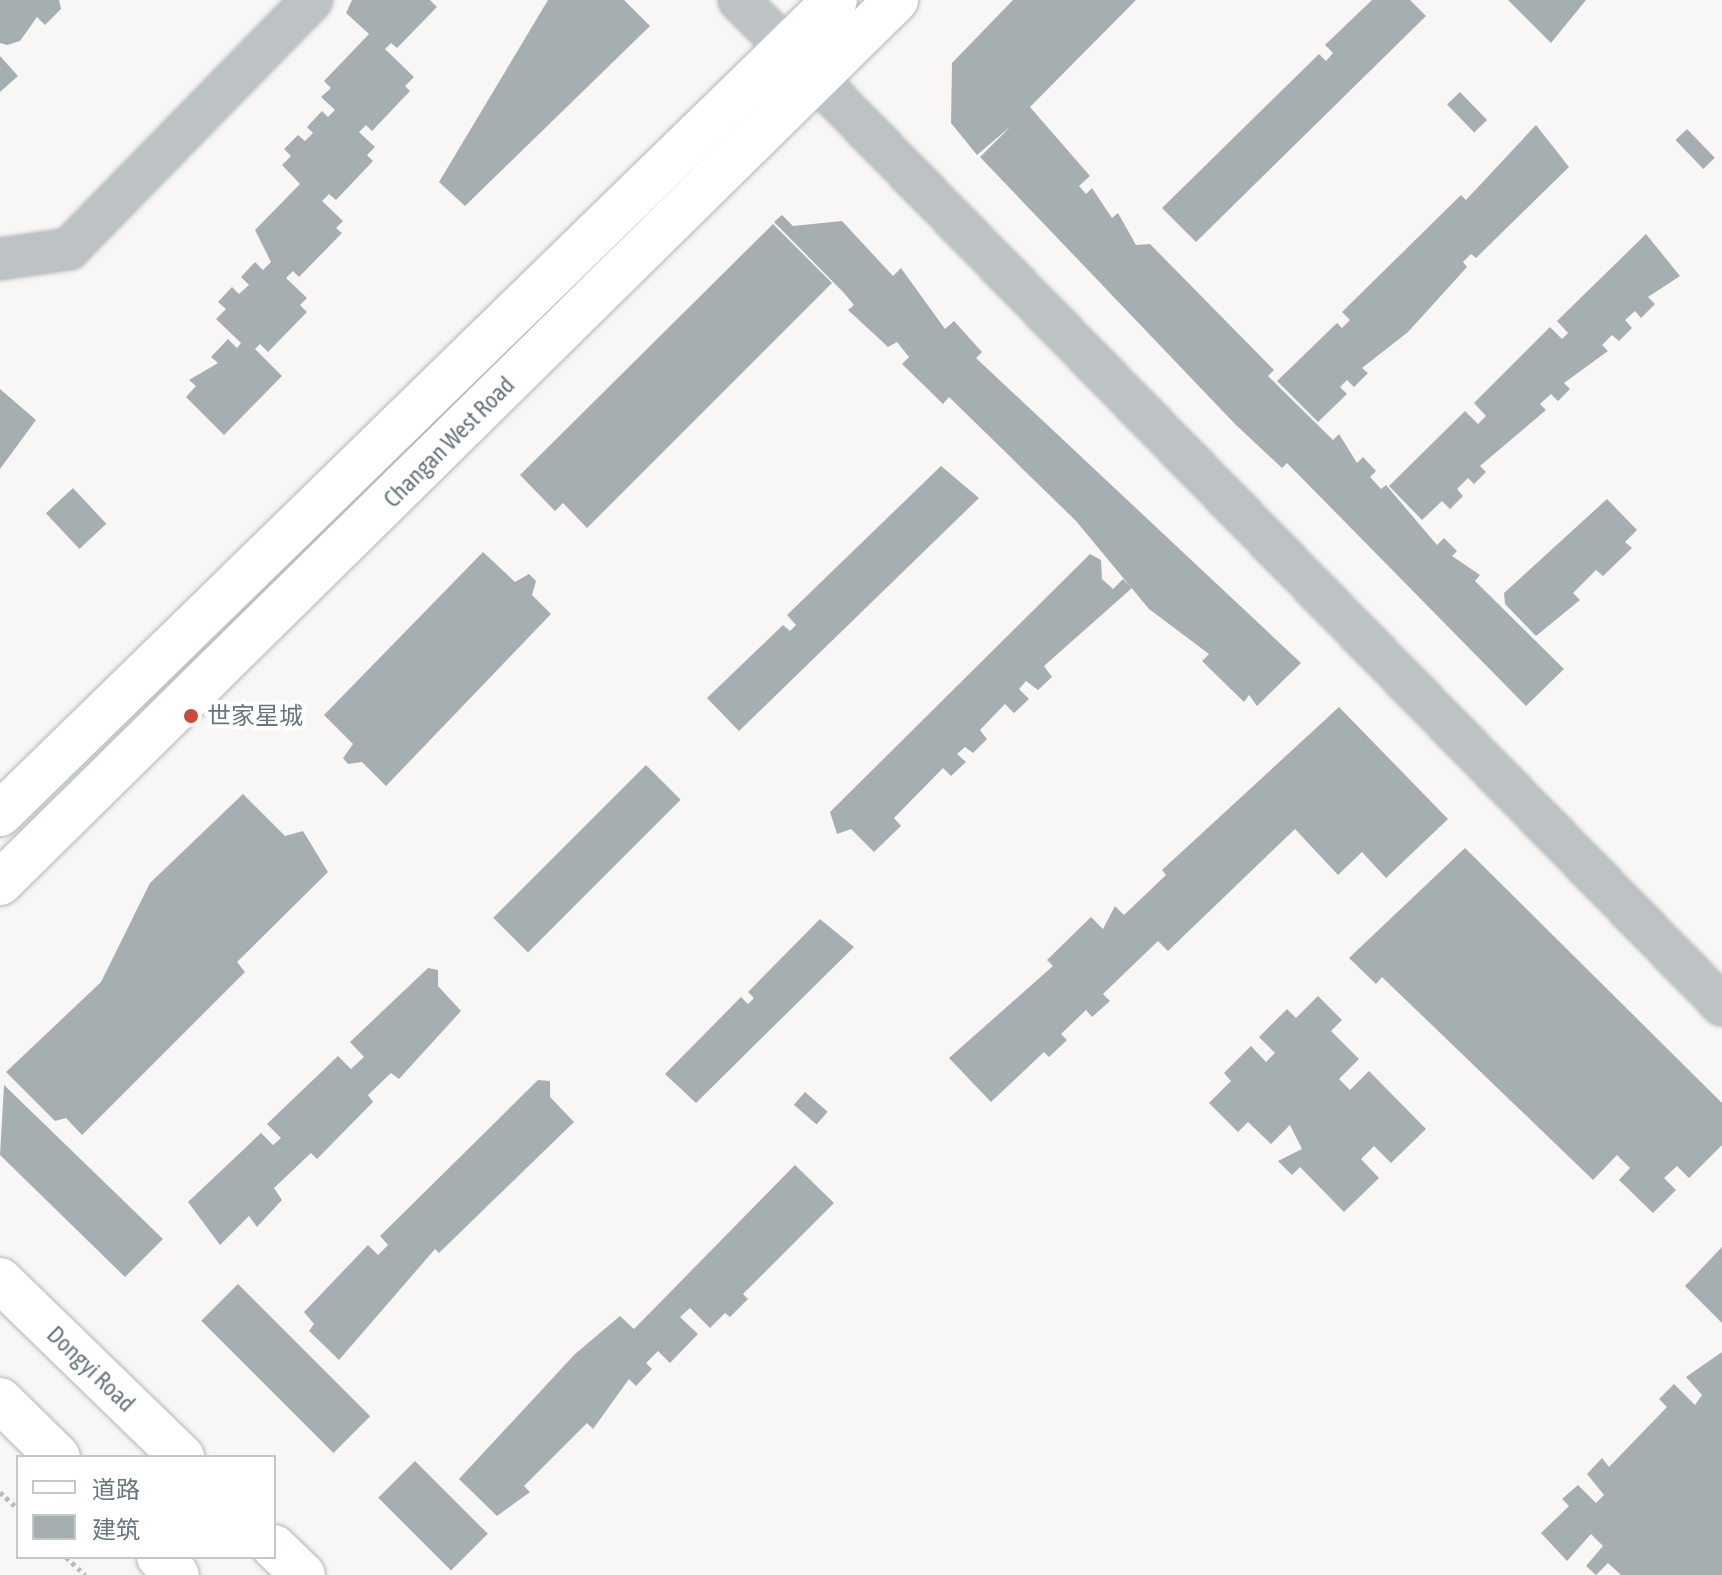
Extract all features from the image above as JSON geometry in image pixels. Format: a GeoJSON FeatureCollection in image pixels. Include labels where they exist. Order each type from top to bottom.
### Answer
{"type":"FeatureCollection","features":[{"type":"Feature","properties":{"kind":"main road","name":"Changan West Road"},"geometry":{"type":"LineString","coordinates":[[0,814],[835,0]]}},
{"type":"Feature","properties":{"kind":"main road","name":"Changan West Road"},"geometry":{"type":"LineString","coordinates":[[0,883],[896,0]]}},
{"type":"Feature","properties":{"kind":"main road","name":"Dongyi Road"},"geometry":{"type":"LineString","coordinates":[[0,1280],[180,1455]]}},
{"type":"Feature","properties":{"kind":"main road"},"geometry":{"type":"LineString","coordinates":[[0,1400],[56,1455]]}},
{"type":"Feature","properties":{"kind":"main road"},"geometry":{"type":"LineString","coordinates":[[276,1549],[303,1575]]}},
{"type":"Feature","properties":{"kind":"main road"},"geometry":{"type":"LineString","coordinates":[[161,1559],[177,1575]]}},
{"type":"Feature","properties":{"kind":"street"},"geometry":{"type":"LineString","coordinates":[[0,259],[69,249],[312,0]]}},
{"type":"Feature","properties":{"kind":"street"},"geometry":{"type":"LineString","coordinates":[[739,0],[788,47],[815,82],[1722,1005]]}},
{"type":"Feature","properties":{"kind":"path"},"geometry":{"type":"LineString","coordinates":[[0,1492],[16,1507]]}},
{"type":"Feature","properties":{"kind":"path"},"geometry":{"type":"LineString","coordinates":[[68,1559],[85,1575]]}},
{"type":"Feature","properties":{"kind":"building"},"geometry":{"type":"Polygon","coordinates":[[[0,0],[59,0],[61,9],[45,25],[37,17],[20,41],[7,45],[0,43],[0,0]]]}},
{"type":"Feature","properties":{"kind":"building"},"geometry":{"type":"Polygon","coordinates":[[[352,0],[430,0],[437,7],[397,48],[391,43],[385,49],[414,77],[405,86],[410,91],[372,131],[366,125],[359,132],[375,147],[367,155],[373,161],[336,200],[329,194],[322,201],[343,221],[336,228],[342,233],[299,277],[293,271],[286,278],[307,298],[300,305],[307,312],[268,352],[260,344],[255,349],[282,376],[224,435],[186,397],[196,386],[189,380],[218,363],[211,357],[228,339],[237,348],[241,343],[216,319],[226,309],[218,302],[232,287],[239,294],[249,285],[241,277],[255,262],[263,270],[271,262],[255,230],[300,184],[282,165],[291,156],[284,149],[298,135],[305,141],[313,133],[307,127],[322,111],[328,117],[335,110],[321,97],[331,88],[324,81],[369,34],[346,13],[352,0]]]}},
{"type":"Feature","properties":{"kind":"building"},"geometry":{"type":"Polygon","coordinates":[[[548,0],[624,0],[650,26],[465,206],[439,182],[548,0]]]}},
{"type":"Feature","properties":{"kind":"building"},"geometry":{"type":"Polygon","coordinates":[[[1013,0],[1136,0],[1030,107],[1090,176],[1079,186],[1086,194],[1092,188],[1112,218],[1118,213],[1136,245],[1150,244],[1274,370],[1268,376],[1333,440],[1339,434],[1357,463],[1363,457],[1376,471],[1370,477],[1381,489],[1386,485],[1437,545],[1444,538],[1457,551],[1452,556],[1480,575],[1475,581],[1564,669],[1526,706],[1287,463],[1282,468],[1235,424],[980,157],[1011,126],[977,155],[951,123],[952,63],[1013,0]]]}},
{"type":"Feature","properties":{"kind":"building"},"geometry":{"type":"Polygon","coordinates":[[[1372,0],[1410,0],[1426,16],[1196,242],[1162,208],[1319,54],[1326,61],[1333,53],[1325,45],[1372,0]]]}},
{"type":"Feature","properties":{"kind":"building"},"geometry":{"type":"Polygon","coordinates":[[[1508,0],[1586,0],[1551,43],[1508,0]]]}},
{"type":"Feature","properties":{"kind":"building"},"geometry":{"type":"Polygon","coordinates":[[[0,56],[18,76],[0,92],[0,56]]]}},
{"type":"Feature","properties":{"kind":"building"},"geometry":{"type":"Polygon","coordinates":[[[1460,92],[1487,120],[1474,133],[1447,105],[1460,92]]]}},
{"type":"Feature","properties":{"kind":"building"},"geometry":{"type":"Polygon","coordinates":[[[1536,125],[1569,167],[1476,258],[1471,254],[1463,262],[1467,267],[1408,332],[1362,368],[1368,373],[1354,387],[1347,380],[1340,387],[1347,394],[1318,422],[1277,381],[1337,323],[1342,328],[1350,320],[1342,312],[1461,195],[1466,200],[1536,125]]]}},
{"type":"Feature","properties":{"kind":"building"},"geometry":{"type":"Polygon","coordinates":[[[1687,129],[1715,158],[1703,169],[1675,140],[1687,129]]]}},
{"type":"Feature","properties":{"kind":"building"},"geometry":{"type":"Polygon","coordinates":[[[782,215],[793,226],[842,221],[893,276],[901,268],[945,329],[954,321],[982,352],[976,358],[1301,663],[1257,706],[1249,695],[1244,702],[1202,661],[1209,654],[1149,609],[1076,521],[949,397],[943,404],[902,364],[909,357],[897,342],[888,347],[848,310],[854,305],[844,293],[774,222],[782,215]]]}},
{"type":"Feature","properties":{"kind":"building"},"geometry":{"type":"Polygon","coordinates":[[[773,224],[832,283],[587,528],[563,503],[555,511],[520,475],[773,224]]]}},
{"type":"Feature","properties":{"kind":"building"},"geometry":{"type":"Polygon","coordinates":[[[1646,234],[1680,276],[1648,297],[1655,304],[1641,318],[1635,311],[1625,320],[1632,328],[1619,341],[1612,335],[1602,345],[1608,351],[1564,383],[1570,389],[1558,401],[1551,394],[1540,404],[1546,410],[1480,466],[1486,472],[1474,484],[1468,478],[1457,489],[1463,496],[1450,509],[1442,501],[1422,520],[1389,486],[1465,411],[1478,424],[1486,416],[1474,403],[1550,327],[1562,339],[1568,333],[1557,321],[1646,234]]]}},
{"type":"Feature","properties":{"kind":"building"},"geometry":{"type":"Polygon","coordinates":[[[0,389],[36,420],[0,469],[0,389]]]}},
{"type":"Feature","properties":{"kind":"building"},"geometry":{"type":"Polygon","coordinates":[[[941,466],[979,498],[739,731],[707,698],[783,625],[790,631],[796,625],[787,615],[941,466]]]}},
{"type":"Feature","properties":{"kind":"building"},"geometry":{"type":"Polygon","coordinates":[[[73,488],[106,524],[79,549],[46,513],[73,488]]]}},
{"type":"Feature","properties":{"kind":"building"},"geometry":{"type":"Polygon","coordinates":[[[1607,499],[1637,530],[1625,542],[1632,548],[1603,576],[1596,570],[1573,593],[1580,600],[1536,636],[1505,604],[1504,593],[1607,499]]]}},
{"type":"Feature","properties":{"kind":"building"},"geometry":{"type":"Polygon","coordinates":[[[483,552],[515,582],[529,574],[536,581],[532,595],[551,614],[386,786],[362,762],[348,764],[343,758],[353,744],[324,715],[483,552]]]}},
{"type":"Feature","properties":{"kind":"building"},"geometry":{"type":"Polygon","coordinates":[[[1090,554],[1101,560],[1102,579],[1113,589],[1123,579],[1132,588],[1044,666],[1052,677],[1038,690],[1026,681],[1019,689],[1029,699],[1014,713],[1005,704],[980,730],[987,739],[973,753],[965,747],[957,754],[966,762],[951,776],[943,768],[894,818],[901,826],[874,852],[851,829],[837,834],[830,812],[1090,554]]]}},
{"type":"Feature","properties":{"kind":"building"},"geometry":{"type":"Polygon","coordinates":[[[1339,707],[1448,819],[1386,878],[1362,852],[1338,875],[1295,829],[1168,951],[1158,941],[1103,994],[1110,1001],[1092,1017],[1086,1010],[1061,1034],[1067,1040],[1049,1057],[1044,1052],[991,1102],[949,1058],[1053,966],[1047,960],[1091,917],[1103,929],[1115,906],[1124,915],[1166,875],[1162,870],[1339,707]]]}},
{"type":"Feature","properties":{"kind":"building"},"geometry":{"type":"Polygon","coordinates":[[[646,765],[681,800],[528,952],[493,918],[646,765]]]}},
{"type":"Feature","properties":{"kind":"building"},"geometry":{"type":"Polygon","coordinates":[[[243,794],[285,836],[303,831],[328,872],[237,962],[245,972],[82,1135],[66,1118],[55,1121],[6,1072],[101,982],[150,883],[243,794]]]}},
{"type":"Feature","properties":{"kind":"building"},"geometry":{"type":"Polygon","coordinates":[[[1465,848],[1722,1103],[1722,1145],[1689,1178],[1677,1166],[1664,1178],[1676,1190],[1653,1213],[1619,1180],[1630,1168],[1617,1155],[1593,1180],[1382,977],[1376,984],[1349,958],[1465,848]]]}},
{"type":"Feature","properties":{"kind":"building"},"geometry":{"type":"Polygon","coordinates":[[[820,919],[854,947],[696,1103],[665,1074],[741,997],[748,1004],[754,998],[748,992],[820,919]]]}},
{"type":"Feature","properties":{"kind":"building"},"geometry":{"type":"Polygon","coordinates":[[[428,968],[438,970],[438,986],[461,1011],[399,1079],[391,1073],[368,1095],[373,1102],[317,1159],[311,1153],[274,1188],[282,1200],[257,1227],[249,1216],[220,1245],[188,1202],[261,1133],[273,1145],[281,1138],[267,1124],[338,1056],[351,1069],[364,1057],[350,1042],[428,968]]]}},
{"type":"Feature","properties":{"kind":"building"},"geometry":{"type":"Polygon","coordinates":[[[1318,996],[1342,1020],[1331,1031],[1359,1059],[1339,1079],[1350,1090],[1369,1071],[1426,1129],[1391,1163],[1374,1146],[1361,1159],[1379,1178],[1344,1212],[1300,1167],[1292,1175],[1278,1161],[1302,1149],[1290,1125],[1271,1144],[1248,1122],[1238,1132],[1209,1103],[1231,1081],[1224,1073],[1251,1046],[1266,1062],[1275,1053],[1259,1037],[1287,1009],[1296,1018],[1318,996]]]}},
{"type":"Feature","properties":{"kind":"building"},"geometry":{"type":"Polygon","coordinates":[[[538,1080],[550,1081],[550,1097],[574,1122],[439,1253],[435,1249],[339,1360],[309,1331],[314,1324],[304,1312],[368,1245],[378,1255],[388,1245],[380,1236],[538,1080]]]}},
{"type":"Feature","properties":{"kind":"building"},"geometry":{"type":"Polygon","coordinates":[[[4,1085],[163,1239],[125,1277],[0,1155],[4,1085]]]}},
{"type":"Feature","properties":{"kind":"building"},"geometry":{"type":"Polygon","coordinates":[[[805,1092],[828,1112],[816,1125],[794,1105],[805,1092]]]}},
{"type":"Feature","properties":{"kind":"building"},"geometry":{"type":"Polygon","coordinates":[[[795,1165],[834,1203],[743,1294],[748,1299],[730,1317],[725,1313],[710,1328],[690,1308],[680,1317],[698,1334],[670,1363],[658,1351],[646,1363],[652,1369],[636,1386],[629,1379],[593,1429],[587,1423],[524,1486],[530,1492],[497,1516],[459,1479],[575,1354],[620,1316],[634,1329],[795,1165]]]}},
{"type":"Feature","properties":{"kind":"building"},"geometry":{"type":"Polygon","coordinates":[[[1722,1247],[1722,1323],[1685,1286],[1722,1247]]]}},
{"type":"Feature","properties":{"kind":"building"},"geometry":{"type":"Polygon","coordinates":[[[238,1284],[370,1416],[333,1453],[201,1321],[238,1284]]]}},
{"type":"Feature","properties":{"kind":"building"},"geometry":{"type":"Polygon","coordinates":[[[1722,1352],[1722,1575],[1621,1575],[1608,1563],[1596,1575],[1586,1566],[1603,1546],[1591,1534],[1567,1561],[1541,1533],[1569,1506],[1562,1499],[1578,1485],[1596,1503],[1604,1495],[1587,1474],[1602,1458],[1609,1467],[1667,1407],[1659,1399],[1674,1384],[1695,1405],[1702,1395],[1686,1377],[1722,1352]]]}},
{"type":"Feature","properties":{"kind":"building"},"geometry":{"type":"Polygon","coordinates":[[[415,1461],[488,1534],[451,1571],[378,1498],[415,1461]]]}},
{"type":"Feature","properties":{"kind":"place","name":"世家星城"},"geometry":{"type":"Point","coordinates":[191,716]}}]}
